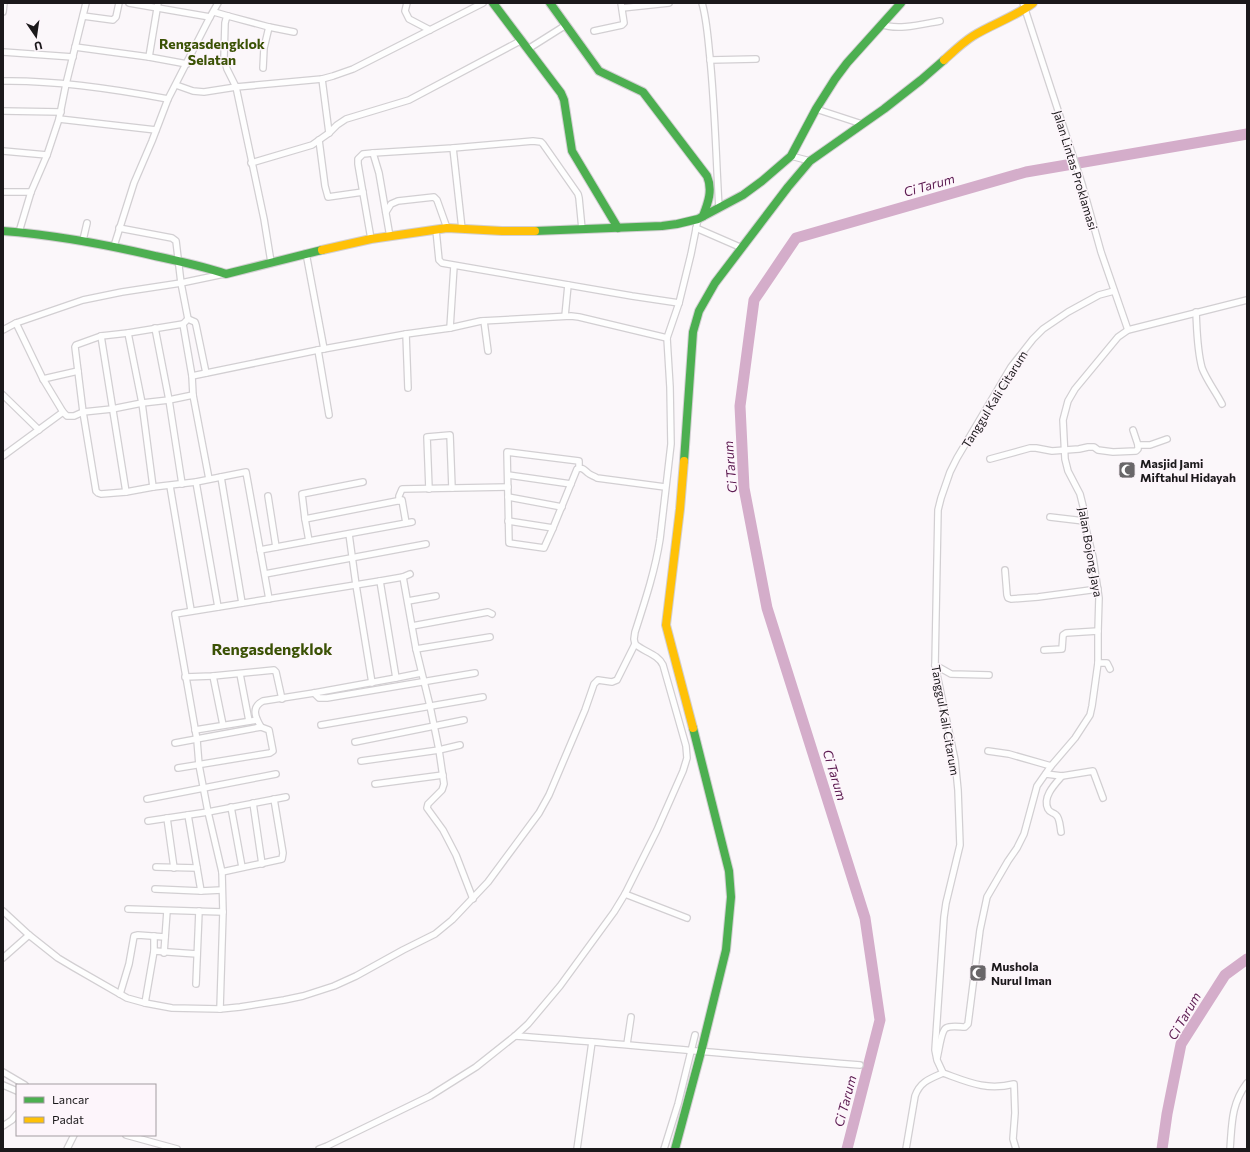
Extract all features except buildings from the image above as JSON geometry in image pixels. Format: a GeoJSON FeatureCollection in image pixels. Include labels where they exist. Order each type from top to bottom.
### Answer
{"type":"FeatureCollection","features":[{"type":"Feature","properties":{"kind":"street"},"geometry":{"type":"LineString","coordinates":[[3,12],[4,3]]}},
{"type":"Feature","properties":{"kind":"street"},"geometry":{"type":"LineString","coordinates":[[19,232],[31,192],[47,155],[59,119],[86,3]]}},
{"type":"Feature","properties":{"kind":"street"},"geometry":{"type":"LineString","coordinates":[[83,16],[113,20],[116,17],[119,3]]}},
{"type":"Feature","properties":{"kind":"street"},"geometry":{"type":"LineString","coordinates":[[129,3],[158,5],[228,16],[294,32]]}},
{"type":"Feature","properties":{"kind":"street"},"geometry":{"type":"LineString","coordinates":[[114,246],[134,183],[168,99],[218,3]]}},
{"type":"Feature","properties":{"kind":"street"},"geometry":{"type":"LineString","coordinates":[[407,3],[405,11],[409,19],[430,30]]}},
{"type":"Feature","properties":{"kind":"street"},"geometry":{"type":"LineString","coordinates":[[176,86],[198,92],[236,86],[322,79],[353,69],[483,3]]}},
{"type":"Feature","properties":{"kind":"street"},"geometry":{"type":"LineString","coordinates":[[493,3],[561,93],[564,100],[572,151],[618,228]]}},
{"type":"Feature","properties":{"kind":"street"},"geometry":{"type":"LineString","coordinates":[[3,911],[29,935],[72,968],[120,994],[145,1003],[172,1008],[220,1009],[277,1001],[320,991],[356,976],[435,934],[473,899],[502,864],[539,812],[549,795],[579,723],[594,682],[598,680],[612,682],[617,680],[635,644],[635,632],[650,586],[658,553],[671,438],[667,338],[679,303],[696,228],[701,218],[710,189],[707,176],[647,96],[599,70],[550,3]]}},
{"type":"Feature","properties":{"kind":"street"},"geometry":{"type":"LineString","coordinates":[[594,31],[622,25],[624,23],[622,5],[670,3]]}},
{"type":"Feature","properties":{"kind":"street"},"geometry":{"type":"LineString","coordinates":[[702,3],[706,19],[713,94],[719,208]]}},
{"type":"Feature","properties":{"kind":"street"},"geometry":{"type":"LineString","coordinates":[[3,330],[16,323],[83,300],[226,274],[306,253],[372,239],[447,228],[502,231],[544,231],[677,224],[701,218],[739,197],[757,185],[790,156],[816,109],[835,80],[881,24],[901,3]]}},
{"type":"Feature","properties":{"kind":"street"},"geometry":{"type":"LineString","coordinates":[[675,1149],[726,950],[731,897],[729,872],[710,791],[667,629],[666,620],[680,509],[693,332],[699,311],[710,290],[810,160],[879,113],[921,80],[963,43],[1024,6],[1033,3]]}},
{"type":"Feature","properties":{"kind":"street"},"geometry":{"type":"LineString","coordinates":[[149,57],[158,5]]}},
{"type":"Feature","properties":{"kind":"street","name":"Jalan Lintas Proklamasi"},"geometry":{"type":"LineString","coordinates":[[1024,6],[1082,184],[1114,291],[1130,329]]}},
{"type":"Feature","properties":{"kind":"street"},"geometry":{"type":"LineString","coordinates":[[228,16],[225,23],[224,58],[227,69],[236,86],[264,219],[271,262]]}},
{"type":"Feature","properties":{"kind":"street"},"geometry":{"type":"LineString","coordinates":[[881,24],[892,27],[916,26],[940,21]]}},
{"type":"Feature","properties":{"kind":"street"},"geometry":{"type":"LineString","coordinates":[[528,48],[566,25]]}},
{"type":"Feature","properties":{"kind":"street"},"geometry":{"type":"LineString","coordinates":[[263,68],[264,48],[269,27]]}},
{"type":"Feature","properties":{"kind":"street"},"geometry":{"type":"LineString","coordinates":[[251,163],[312,145],[346,119],[408,100],[522,40]]}},
{"type":"Feature","properties":{"kind":"street"},"geometry":{"type":"LineString","coordinates":[[75,47],[149,57],[187,64]]}},
{"type":"Feature","properties":{"kind":"street"},"geometry":{"type":"LineString","coordinates":[[3,52],[73,57]]}},
{"type":"Feature","properties":{"kind":"street"},"geometry":{"type":"LineString","coordinates":[[710,60],[756,58]]}},
{"type":"Feature","properties":{"kind":"street"},"geometry":{"type":"LineString","coordinates":[[322,79],[329,133]]}},
{"type":"Feature","properties":{"kind":"street"},"geometry":{"type":"LineString","coordinates":[[3,81],[34,81],[66,84],[132,92],[168,99]]}},
{"type":"Feature","properties":{"kind":"street"},"geometry":{"type":"LineString","coordinates":[[816,109],[862,124]]}},
{"type":"Feature","properties":{"kind":"street"},"geometry":{"type":"LineString","coordinates":[[3,111],[61,112]]}},
{"type":"Feature","properties":{"kind":"street"},"geometry":{"type":"LineString","coordinates":[[59,119],[156,130]]}},
{"type":"Feature","properties":{"kind":"street"},"geometry":{"type":"LineString","coordinates":[[319,140],[325,186],[328,197],[363,192]]}},
{"type":"Feature","properties":{"kind":"street"},"geometry":{"type":"LineString","coordinates":[[372,239],[358,159],[363,154],[373,152],[453,148],[533,141],[541,142],[578,194],[582,229]]}},
{"type":"Feature","properties":{"kind":"street"},"geometry":{"type":"LineString","coordinates":[[453,148],[462,229]]}},
{"type":"Feature","properties":{"kind":"street"},"geometry":{"type":"LineString","coordinates":[[3,151],[47,155]]}},
{"type":"Feature","properties":{"kind":"street"},"geometry":{"type":"LineString","coordinates":[[373,152],[390,237]]}},
{"type":"Feature","properties":{"kind":"street"},"geometry":{"type":"LineString","coordinates":[[790,156],[810,160]]}},
{"type":"Feature","properties":{"kind":"street"},"geometry":{"type":"LineString","coordinates":[[3,192],[31,192]]}},
{"type":"Feature","properties":{"kind":"street"},"geometry":{"type":"LineString","coordinates":[[386,212],[392,204],[398,201],[434,197],[437,200],[447,228]]}},
{"type":"Feature","properties":{"kind":"street"},"geometry":{"type":"LineString","coordinates":[[83,240],[87,223]]}},
{"type":"Feature","properties":{"kind":"street"},"geometry":{"type":"LineString","coordinates":[[119,228],[174,239],[176,241],[193,395],[209,479]]}},
{"type":"Feature","properties":{"kind":"street"},"geometry":{"type":"LineString","coordinates":[[696,228],[742,248]]}},
{"type":"Feature","properties":{"kind":"street"},"geometry":{"type":"LineString","coordinates":[[436,230],[439,260],[442,263],[679,303]]}},
{"type":"Feature","properties":{"kind":"street"},"geometry":{"type":"LineString","coordinates":[[3,231],[83,240],[178,261],[226,274]]}},
{"type":"Feature","properties":{"kind":"street"},"geometry":{"type":"LineString","coordinates":[[306,253],[321,350],[329,416]]}},
{"type":"Feature","properties":{"kind":"street"},"geometry":{"type":"LineString","coordinates":[[450,328],[454,266]]}},
{"type":"Feature","properties":{"kind":"street"},"geometry":{"type":"LineString","coordinates":[[565,316],[568,285]]}},
{"type":"Feature","properties":{"kind":"street","name":"Tanggul Kali Citarum"},"geometry":{"type":"LineString","coordinates":[[943,1073],[937,1060],[935,1050],[944,917],[960,845],[960,836],[955,760],[935,665],[938,510],[950,472],[957,458],[1011,366],[1033,339],[1057,319],[1099,294],[1114,291]]}},
{"type":"Feature","properties":{"kind":"street"},"geometry":{"type":"LineString","coordinates":[[1130,329],[1247,300]]}},
{"type":"Feature","properties":{"kind":"street"},"geometry":{"type":"LineString","coordinates":[[1196,312],[1199,355],[1202,368],[1222,404]]}},
{"type":"Feature","properties":{"kind":"street"},"geometry":{"type":"LineString","coordinates":[[192,376],[321,350],[484,321],[565,316],[579,317],[667,338]]}},
{"type":"Feature","properties":{"kind":"street"},"geometry":{"type":"LineString","coordinates":[[206,373],[195,322],[186,321],[128,333],[101,336],[76,345],[75,347],[83,412],[96,491],[102,494],[126,492],[196,482],[246,472],[269,598]]}},
{"type":"Feature","properties":{"kind":"street"},"geometry":{"type":"LineString","coordinates":[[484,321],[488,351]]}},
{"type":"Feature","properties":{"kind":"street"},"geometry":{"type":"LineString","coordinates":[[16,323],[43,379],[67,416],[74,416],[83,412],[112,409],[193,395]]}},
{"type":"Feature","properties":{"kind":"street"},"geometry":{"type":"LineString","coordinates":[[155,328],[169,400],[182,484]]}},
{"type":"Feature","properties":{"kind":"street","name":"Jalan Bojong Jaya"},"geometry":{"type":"LineString","coordinates":[[937,1060],[944,1029],[948,1027],[965,1027],[968,1024],[980,930],[987,897],[1024,834],[1037,786],[1051,766],[1075,738],[1090,715],[1094,697],[1098,663],[1098,589],[1080,494],[1068,471],[1064,450],[1063,420],[1068,401],[1075,389],[1118,337],[1130,329]]}},
{"type":"Feature","properties":{"kind":"street"},"geometry":{"type":"LineString","coordinates":[[128,333],[142,403],[153,487]]}},
{"type":"Feature","properties":{"kind":"street"},"geometry":{"type":"LineString","coordinates":[[406,334],[408,388]]}},
{"type":"Feature","properties":{"kind":"street"},"geometry":{"type":"LineString","coordinates":[[101,336],[126,492]]}},
{"type":"Feature","properties":{"kind":"street"},"geometry":{"type":"LineString","coordinates":[[43,379],[78,370]]}},
{"type":"Feature","properties":{"kind":"street"},"geometry":{"type":"LineString","coordinates":[[3,395],[39,430]]}},
{"type":"Feature","properties":{"kind":"street"},"geometry":{"type":"LineString","coordinates":[[4,454],[63,412]]}},
{"type":"Feature","properties":{"kind":"street"},"geometry":{"type":"LineString","coordinates":[[990,459],[1030,448],[1052,451],[1094,447],[1098,450],[1113,452],[1136,451],[1138,449],[1138,445],[1133,430]]}},
{"type":"Feature","properties":{"kind":"street"},"geometry":{"type":"LineString","coordinates":[[429,489],[427,437],[450,435],[452,488]]}},
{"type":"Feature","properties":{"kind":"street"},"geometry":{"type":"LineString","coordinates":[[1138,445],[1150,445],[1167,439]]}},
{"type":"Feature","properties":{"kind":"street"},"geometry":{"type":"LineString","coordinates":[[508,452],[579,461],[579,468],[577,469],[544,548],[509,543],[508,452]]}},
{"type":"Feature","properties":{"kind":"street"},"geometry":{"type":"LineString","coordinates":[[579,468],[584,469],[596,478],[665,487]]}},
{"type":"Feature","properties":{"kind":"street"},"geometry":{"type":"LineString","coordinates":[[508,475],[571,484]]}},
{"type":"Feature","properties":{"kind":"street"},"geometry":{"type":"LineString","coordinates":[[221,477],[242,603]]}},
{"type":"Feature","properties":{"kind":"street"},"geometry":{"type":"LineString","coordinates":[[196,482],[218,607]]}},
{"type":"Feature","properties":{"kind":"street"},"geometry":{"type":"LineString","coordinates":[[309,541],[302,494],[363,482]]}},
{"type":"Feature","properties":{"kind":"street"},"geometry":{"type":"LineString","coordinates":[[170,486],[191,610]]}},
{"type":"Feature","properties":{"kind":"street"},"geometry":{"type":"LineString","coordinates":[[260,550],[409,523],[402,500],[400,501],[399,496],[402,489],[508,487]]}},
{"type":"Feature","properties":{"kind":"street"},"geometry":{"type":"LineString","coordinates":[[268,496],[276,547]]}},
{"type":"Feature","properties":{"kind":"street"},"geometry":{"type":"LineString","coordinates":[[508,497],[562,507]]}},
{"type":"Feature","properties":{"kind":"street"},"geometry":{"type":"LineString","coordinates":[[305,519],[400,501]]}},
{"type":"Feature","properties":{"kind":"street"},"geometry":{"type":"LineString","coordinates":[[1050,517],[1084,521]]}},
{"type":"Feature","properties":{"kind":"street"},"geometry":{"type":"LineString","coordinates":[[508,521],[553,528]]}},
{"type":"Feature","properties":{"kind":"street"},"geometry":{"type":"LineString","coordinates":[[349,534],[372,683]]}},
{"type":"Feature","properties":{"kind":"street"},"geometry":{"type":"LineString","coordinates":[[265,574],[426,544]]}},
{"type":"Feature","properties":{"kind":"street"},"geometry":{"type":"LineString","coordinates":[[1005,570],[1007,595],[1008,598],[1011,599],[1098,589]]}},
{"type":"Feature","properties":{"kind":"street"},"geometry":{"type":"LineString","coordinates":[[220,1009],[223,912],[222,872],[199,765],[197,740],[175,614],[191,610],[380,581],[403,577],[410,574]]}},
{"type":"Feature","properties":{"kind":"street"},"geometry":{"type":"LineString","coordinates":[[403,577],[416,649],[439,750],[444,784],[442,790],[428,804],[427,808],[443,830],[456,855],[473,899]]}},
{"type":"Feature","properties":{"kind":"street"},"geometry":{"type":"LineString","coordinates":[[380,581],[396,678]]}},
{"type":"Feature","properties":{"kind":"street"},"geometry":{"type":"LineString","coordinates":[[408,601],[436,596]]}},
{"type":"Feature","properties":{"kind":"street"},"geometry":{"type":"LineString","coordinates":[[412,626],[488,612],[492,614]]}},
{"type":"Feature","properties":{"kind":"street"},"geometry":{"type":"LineString","coordinates":[[1044,650],[1062,649],[1063,635],[1066,633],[1098,631]]}},
{"type":"Feature","properties":{"kind":"street"},"geometry":{"type":"LineString","coordinates":[[416,649],[490,636]]}},
{"type":"Feature","properties":{"kind":"street"},"geometry":{"type":"LineString","coordinates":[[319,1149],[430,1096],[476,1067],[515,1036],[528,1024],[560,986],[614,912],[625,894],[657,830],[683,772],[687,758],[685,741],[662,663],[656,657],[635,644]]}},
{"type":"Feature","properties":{"kind":"street"},"geometry":{"type":"LineString","coordinates":[[1098,663],[1107,663],[1110,669]]}},
{"type":"Feature","properties":{"kind":"street"},"geometry":{"type":"LineString","coordinates":[[935,665],[950,674],[989,675]]}},
{"type":"Feature","properties":{"kind":"street"},"geometry":{"type":"LineString","coordinates":[[185,677],[240,674],[274,670],[276,672],[282,699]]}},
{"type":"Feature","properties":{"kind":"street"},"geometry":{"type":"LineString","coordinates":[[261,727],[257,720],[255,709],[258,704],[263,701],[282,699],[421,673]]}},
{"type":"Feature","properties":{"kind":"street"},"geometry":{"type":"LineString","coordinates":[[314,693],[319,698],[327,698],[475,673]]}},
{"type":"Feature","properties":{"kind":"street"},"geometry":{"type":"LineString","coordinates":[[240,674],[249,722]]}},
{"type":"Feature","properties":{"kind":"street"},"geometry":{"type":"LineString","coordinates":[[213,676],[223,725]]}},
{"type":"Feature","properties":{"kind":"street"},"geometry":{"type":"LineString","coordinates":[[321,725],[483,697]]}},
{"type":"Feature","properties":{"kind":"street"},"geometry":{"type":"LineString","coordinates":[[195,730],[257,720]]}},
{"type":"Feature","properties":{"kind":"street"},"geometry":{"type":"LineString","coordinates":[[355,742],[464,720]]}},
{"type":"Feature","properties":{"kind":"street"},"geometry":{"type":"LineString","coordinates":[[175,743],[261,727],[269,730],[273,747],[273,751],[270,753],[178,768]]}},
{"type":"Feature","properties":{"kind":"street"},"geometry":{"type":"LineString","coordinates":[[361,760],[439,750],[460,745]]}},
{"type":"Feature","properties":{"kind":"street"},"geometry":{"type":"LineString","coordinates":[[988,751],[1009,754],[1051,766]]}},
{"type":"Feature","properties":{"kind":"street"},"geometry":{"type":"LineString","coordinates":[[1046,774],[1062,776],[1092,771],[1102,798]]}},
{"type":"Feature","properties":{"kind":"street"},"geometry":{"type":"LineString","coordinates":[[147,798],[205,789],[276,774]]}},
{"type":"Feature","properties":{"kind":"street"},"geometry":{"type":"LineString","coordinates":[[375,784],[442,774]]}},
{"type":"Feature","properties":{"kind":"street"},"geometry":{"type":"LineString","coordinates":[[1060,832],[1059,820],[1057,816],[1050,812],[1047,802],[1052,788],[1062,776]]}},
{"type":"Feature","properties":{"kind":"street"},"geometry":{"type":"LineString","coordinates":[[148,821],[208,812],[286,797]]}},
{"type":"Feature","properties":{"kind":"street"},"geometry":{"type":"LineString","coordinates":[[222,872],[282,859],[283,856],[274,799]]}},
{"type":"Feature","properties":{"kind":"street"},"geometry":{"type":"LineString","coordinates":[[252,803],[262,864]]}},
{"type":"Feature","properties":{"kind":"street"},"geometry":{"type":"LineString","coordinates":[[231,807],[242,867]]}},
{"type":"Feature","properties":{"kind":"street"},"geometry":{"type":"LineString","coordinates":[[188,814],[201,891]]}},
{"type":"Feature","properties":{"kind":"street"},"geometry":{"type":"LineString","coordinates":[[167,818],[174,868]]}},
{"type":"Feature","properties":{"kind":"street"},"geometry":{"type":"LineString","coordinates":[[156,867],[197,868]]}},
{"type":"Feature","properties":{"kind":"street"},"geometry":{"type":"LineString","coordinates":[[155,889],[201,891],[222,890]]}},
{"type":"Feature","properties":{"kind":"street"},"geometry":{"type":"LineString","coordinates":[[625,894],[687,918]]}},
{"type":"Feature","properties":{"kind":"street"},"geometry":{"type":"LineString","coordinates":[[128,909],[223,912]]}},
{"type":"Feature","properties":{"kind":"street"},"geometry":{"type":"LineString","coordinates":[[164,952],[167,911]]}},
{"type":"Feature","properties":{"kind":"street"},"geometry":{"type":"LineString","coordinates":[[196,984],[199,911]]}},
{"type":"Feature","properties":{"kind":"street"},"geometry":{"type":"LineString","coordinates":[[3,958],[29,935]]}},
{"type":"Feature","properties":{"kind":"street"},"geometry":{"type":"LineString","coordinates":[[120,994],[129,964],[133,938],[138,935],[165,937]]}},
{"type":"Feature","properties":{"kind":"street"},"geometry":{"type":"LineString","coordinates":[[145,1003],[154,951],[154,936]]}},
{"type":"Feature","properties":{"kind":"street"},"geometry":{"type":"LineString","coordinates":[[154,951],[197,954]]}},
{"type":"Feature","properties":{"kind":"street"},"geometry":{"type":"LineString","coordinates":[[627,1044],[631,1018]]}},
{"type":"Feature","properties":{"kind":"street"},"geometry":{"type":"LineString","coordinates":[[664,1149],[695,1035]]}},
{"type":"Feature","properties":{"kind":"street"},"geometry":{"type":"LineString","coordinates":[[515,1036],[627,1044],[701,1052],[860,1065]]}},
{"type":"Feature","properties":{"kind":"street"},"geometry":{"type":"LineString","coordinates":[[577,1149],[592,1042]]}},
{"type":"Feature","properties":{"kind":"street"},"geometry":{"type":"LineString","coordinates":[[906,1149],[917,1088],[931,1078],[943,1073],[978,1085],[992,1087],[1014,1084],[1015,1113],[1013,1140],[1016,1149]]}},
{"type":"Feature","properties":{"kind":"street"},"geometry":{"type":"LineString","coordinates":[[4,1074],[23,1084]]}},
{"type":"Feature","properties":{"kind":"street"},"geometry":{"type":"LineString","coordinates":[[1230,1149],[1233,1110],[1240,1092],[1247,1083]]}},
{"type":"Feature","properties":{"kind":"street"},"geometry":{"type":"LineString","coordinates":[[3,1085],[16,1091]]}},
{"type":"Feature","properties":{"kind":"street"},"geometry":{"type":"LineString","coordinates":[[3,1126],[16,1115]]}},
{"type":"Feature","properties":{"kind":"street"},"geometry":{"type":"LineString","coordinates":[[67,1149],[74,1136]]}},
{"type":"Feature","properties":{"kind":"street"},"geometry":{"type":"LineString","coordinates":[[130,1136],[177,1149]]}},
{"type":"Feature","properties":{"kind":"waterway","name":"Ci Tarum"},"geometry":{"type":"LineString","coordinates":[[847,1149],[880,1020],[865,918],[767,608],[744,488],[740,406],[754,300],[796,238],[1026,172],[1247,134]]}},
{"type":"Feature","properties":{"kind":"waterway","name":"Ci Tarum"},"geometry":{"type":"LineString","coordinates":[[1162,1149],[1167,1114],[1181,1044],[1225,975],[1247,959]]}},
{"type":"Feature","properties":{"kind":"traffic: fast"},"geometry":{"type":"LineString","coordinates":[[493,3],[561,93],[564,100],[572,151],[618,228]]}},
{"type":"Feature","properties":{"kind":"traffic: fast"},"geometry":{"type":"LineString","coordinates":[[550,3],[599,71],[643,92],[707,176],[710,191],[703,216]]}},
{"type":"Feature","properties":{"kind":"traffic: fast"},"geometry":{"type":"LineString","coordinates":[[535,231],[662,226],[677,224],[698,219],[743,195],[791,156],[816,109],[835,79],[847,63],[901,3]]}},
{"type":"Feature","properties":{"kind":"traffic: fast"},"geometry":{"type":"LineString","coordinates":[[684,461],[693,332],[699,311],[715,283],[788,187],[810,161],[884,109],[944,60]]}},
{"type":"Feature","properties":{"kind":"traffic: fast"},"geometry":{"type":"LineString","coordinates":[[3,231],[42,235],[98,244],[191,264],[226,274],[322,250]]}},
{"type":"Feature","properties":{"kind":"traffic: fast"},"geometry":{"type":"LineString","coordinates":[[675,1149],[726,950],[731,897],[729,871],[693,728]]}},
{"type":"Feature","properties":{"kind":"traffic: slow"},"geometry":{"type":"LineString","coordinates":[[944,60],[973,36],[1033,3]]}},
{"type":"Feature","properties":{"kind":"traffic: slow"},"geometry":{"type":"LineString","coordinates":[[322,250],[371,239],[447,228],[535,231]]}},
{"type":"Feature","properties":{"kind":"traffic: slow"},"geometry":{"type":"LineString","coordinates":[[684,461],[680,509],[666,625],[693,728]]}},
{"type":"Feature","properties":{"kind":"place","name":"Masjid Jami Miftahul Hidayah"},"geometry":{"type":"Point","coordinates":[1127,470]}},
{"type":"Feature","properties":{"kind":"place","name":"Mushola Nurul Iman"},"geometry":{"type":"Point","coordinates":[978,973]}},
{"type":"Feature","properties":{"kind":"district","name":"Rengasdengklok Selatan"},"geometry":{"type":"Point","coordinates":[212,52]}},
{"type":"Feature","properties":{"kind":"district","name":"Rengasdengklok"},"geometry":{"type":"Point","coordinates":[272,648]}}]}
